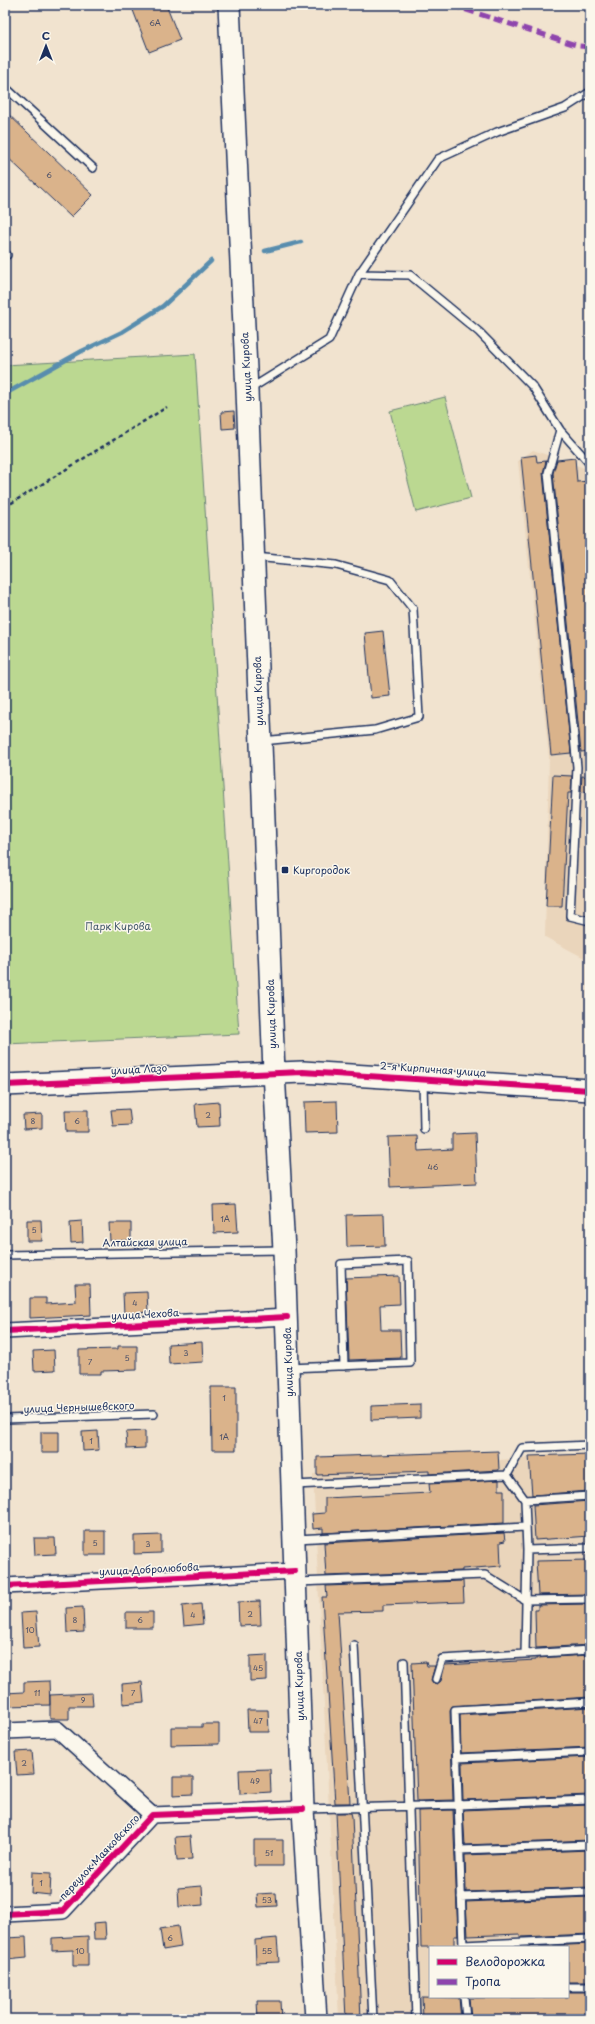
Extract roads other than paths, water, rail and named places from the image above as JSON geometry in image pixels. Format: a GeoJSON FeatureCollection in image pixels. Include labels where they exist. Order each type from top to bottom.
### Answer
{"type":"FeatureCollection","features":[{"type":"Feature","properties":{"kind":"main road","name":"улица Кирова"},"geometry":{"type":"LineString","coordinates":[[228,7],[248,391],[260,741],[274,1072],[287,1317],[303,1809],[316,2019]]}},
{"type":"Feature","properties":{"kind":"main road","name":"2-я Кирпичная улица"},"geometry":{"type":"LineString","coordinates":[[274,1072],[423,1078],[590,1090]]}},
{"type":"Feature","properties":{"kind":"main road","name":"улица Лазо"},"geometry":{"type":"LineString","coordinates":[[5,1085],[274,1072]]}},
{"type":"Feature","properties":{"kind":"street","name":"улица Чехова"},"geometry":{"type":"LineString","coordinates":[[5,1331],[287,1317]]}},
{"type":"Feature","properties":{"kind":"street","name":"улица Добролюбова"},"geometry":{"type":"LineString","coordinates":[[5,1586],[295,1577]]}},
{"type":"Feature","properties":{"kind":"street"},"geometry":{"type":"LineString","coordinates":[[5,1731],[57,1729],[152,1814]]}},
{"type":"Feature","properties":{"kind":"street","name":"переулок Маяковского"},"geometry":{"type":"LineString","coordinates":[[5,1914],[63,1910],[152,1814],[303,1809]]}},
{"type":"Feature","properties":{"kind":"lane"},"geometry":{"type":"LineString","coordinates":[[5,87],[93,168]]}},
{"type":"Feature","properties":{"kind":"lane"},"geometry":{"type":"LineString","coordinates":[[248,391],[329,340],[359,274],[438,159],[497,132],[565,108],[590,92]]}},
{"type":"Feature","properties":{"kind":"lane"},"geometry":{"type":"LineString","coordinates":[[359,274],[410,275],[479,332],[533,387],[560,430],[590,464]]}},
{"type":"Feature","properties":{"kind":"lane"},"geometry":{"type":"LineString","coordinates":[[560,430],[548,473],[577,766],[570,916],[590,922]]}},
{"type":"Feature","properties":{"kind":"lane"},"geometry":{"type":"LineString","coordinates":[[253,557],[336,565],[390,580],[413,609],[419,717],[375,730],[260,741]]}},
{"type":"Feature","properties":{"kind":"lane"},"geometry":{"type":"LineString","coordinates":[[423,1078],[424,1129]]}},
{"type":"Feature","properties":{"kind":"lane","name":"Алтайская улица"},"geometry":{"type":"LineString","coordinates":[[5,1255],[284,1250]]}},
{"type":"Feature","properties":{"kind":"lane"},"geometry":{"type":"LineString","coordinates":[[289,1368],[344,1366],[410,1363],[408,1261],[341,1264],[344,1366]]}},
{"type":"Feature","properties":{"kind":"lane","name":"улица Чернышевского"},"geometry":{"type":"LineString","coordinates":[[5,1419],[154,1414]]}},
{"type":"Feature","properties":{"kind":"lane"},"geometry":{"type":"LineString","coordinates":[[507,1475],[522,1448],[590,1445]]}},
{"type":"Feature","properties":{"kind":"lane"},"geometry":{"type":"LineString","coordinates":[[292,1485],[507,1475]]}},
{"type":"Feature","properties":{"kind":"lane"},"geometry":{"type":"LineString","coordinates":[[507,1475],[525,1500],[527,1550],[524,1654]]}},
{"type":"Feature","properties":{"kind":"lane"},"geometry":{"type":"LineString","coordinates":[[525,1500],[590,1496]]}},
{"type":"Feature","properties":{"kind":"lane"},"geometry":{"type":"LineString","coordinates":[[294,1539],[525,1527]]}},
{"type":"Feature","properties":{"kind":"lane"},"geometry":{"type":"LineString","coordinates":[[527,1550],[590,1548]]}},
{"type":"Feature","properties":{"kind":"lane"},"geometry":{"type":"LineString","coordinates":[[295,1577],[485,1575],[525,1600],[590,1599]]}},
{"type":"Feature","properties":{"kind":"lane"},"geometry":{"type":"LineString","coordinates":[[354,1645],[373,2019]]}},
{"type":"Feature","properties":{"kind":"lane"},"geometry":{"type":"LineString","coordinates":[[436,1679],[442,1659],[590,1650]]}},
{"type":"Feature","properties":{"kind":"lane"},"geometry":{"type":"LineString","coordinates":[[404,1662],[416,2019]]}},
{"type":"Feature","properties":{"kind":"lane"},"geometry":{"type":"LineString","coordinates":[[590,1702],[455,1710],[463,1946],[590,1940]]}},
{"type":"Feature","properties":{"kind":"lane"},"geometry":{"type":"LineString","coordinates":[[457,1758],[590,1752]]}},
{"type":"Feature","properties":{"kind":"lane"},"geometry":{"type":"LineString","coordinates":[[303,1809],[458,1806],[590,1800]]}},
{"type":"Feature","properties":{"kind":"lane"},"geometry":{"type":"LineString","coordinates":[[460,1850],[590,1845]]}},
{"type":"Feature","properties":{"kind":"lane"},"geometry":{"type":"LineString","coordinates":[[461,1897],[590,1892]]}},
{"type":"Feature","properties":{"kind":"lane"},"geometry":{"type":"LineString","coordinates":[[569,1988],[590,1987]]}},
{"type":"Feature","properties":{"kind":"lane"},"geometry":{"type":"LineString","coordinates":[[464,1998],[466,2019]]}},
{"type":"Feature","properties":{"kind":"waterway"},"geometry":{"type":"LineString","coordinates":[[265,251],[301,242]]}},
{"type":"Feature","properties":{"kind":"waterway"},"geometry":{"type":"LineString","coordinates":[[5,394],[82,351],[122,332],[163,306],[211,261]]}},
{"type":"Feature","properties":{"kind":"place","name":"Киргородок"},"geometry":{"type":"Point","coordinates":[285,870]}},
{"type":"Feature","properties":{"kind":"park label","name":"Парк Кирова"},"geometry":{"type":"Point","coordinates":[118,926]}}]}
